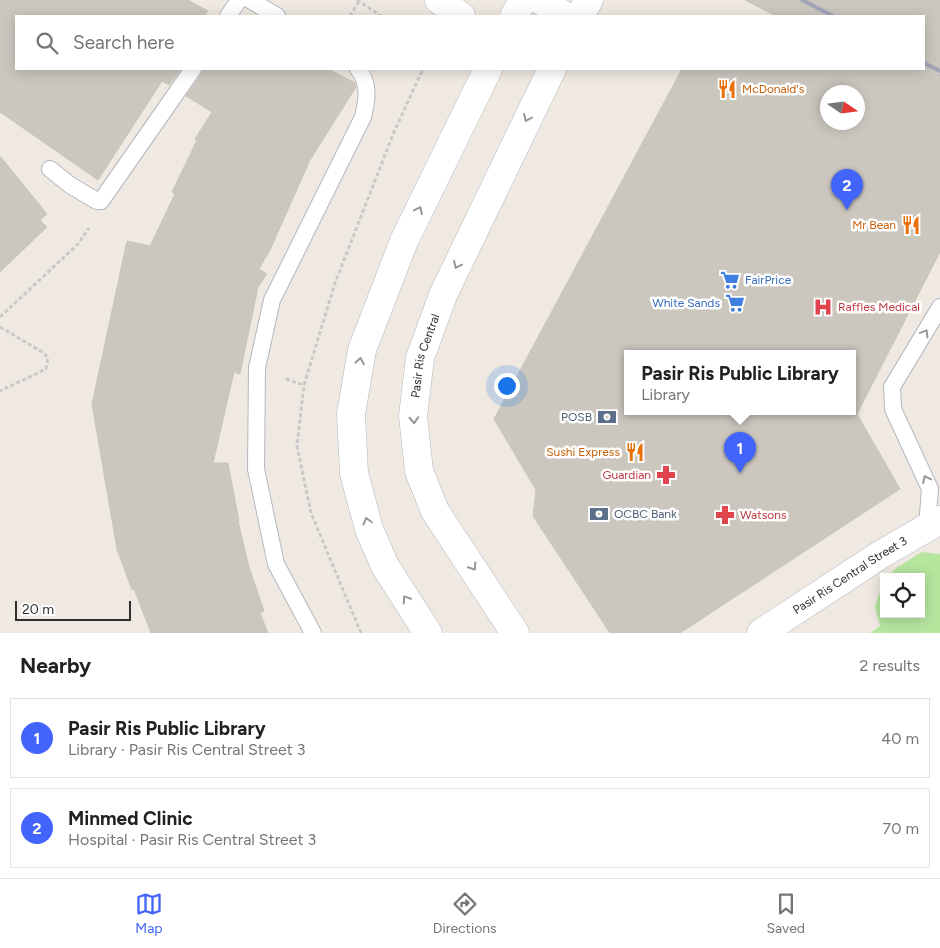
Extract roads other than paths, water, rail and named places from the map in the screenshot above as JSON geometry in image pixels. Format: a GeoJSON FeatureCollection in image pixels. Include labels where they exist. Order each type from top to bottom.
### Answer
{"type":"FeatureCollection","features":[{"type":"Feature","properties":{"kind":"street"},"geometry":{"type":"LineString","coordinates":[[439,0],[460,15]]}},
{"type":"Feature","properties":{"kind":"street"},"geometry":{"type":"LineString","coordinates":[[515,15],[523,0]]}},
{"type":"Feature","properties":{"kind":"street"},"geometry":{"type":"LineString","coordinates":[[540,0],[563,15]]}},
{"type":"Feature","properties":{"kind":"street"},"geometry":{"type":"LineString","coordinates":[[581,15],[589,0]]}},
{"type":"Feature","properties":{"kind":"street"},"geometry":{"type":"LineString","coordinates":[[428,633],[385,566],[369,529],[354,473],[352,414],[362,350],[404,241],[488,70]]}},
{"type":"Feature","properties":{"kind":"street","name":"Pasir Ris Central"},"geometry":{"type":"LineString","coordinates":[[515,633],[435,511],[419,471],[413,416],[420,358],[443,295],[547,71]]}},
{"type":"Feature","properties":{"kind":"street","name":"Pasir Ris Central Street 3"},"geometry":{"type":"LineString","coordinates":[[761,633],[880,555],[933,523]]}},
{"type":"Feature","properties":{"kind":"lane"},"geometry":{"type":"LineString","coordinates":[[229,15],[239,0]]}},
{"type":"Feature","properties":{"kind":"lane"},"geometry":{"type":"LineString","coordinates":[[250,0],[275,15]]}},
{"type":"Feature","properties":{"kind":"lane"},"geometry":{"type":"LineString","coordinates":[[50,169],[70,185],[97,201],[101,201],[191,70]]}},
{"type":"Feature","properties":{"kind":"lane"},"geometry":{"type":"LineString","coordinates":[[313,633],[276,564],[256,469],[257,368],[272,300],[363,117],[367,100],[365,77],[359,70]]}},
{"type":"Feature","properties":{"kind":"lane"},"geometry":{"type":"LineString","coordinates":[[933,523],[930,489],[893,409],[892,387],[940,307]]}},
{"type":"Feature","properties":{"kind":"railway"},"geometry":{"type":"LineString","coordinates":[[802,0],[831,15]]}},
{"type":"Feature","properties":{"kind":"railway"},"geometry":{"type":"LineString","coordinates":[[925,64],[940,71]]}},
{"type":"Feature","properties":{"kind":"place","name":"McDonald's"},"geometry":{"type":"Point","coordinates":[727,89]}},
{"type":"Feature","properties":{"kind":"place","name":"Minmed Clinic"},"geometry":{"type":"Point","coordinates":[847,210]}},
{"type":"Feature","properties":{"kind":"place","name":"Mr Bean"},"geometry":{"type":"Point","coordinates":[911,225]}},
{"type":"Feature","properties":{"kind":"place","name":"FairPrice"},"geometry":{"type":"Point","coordinates":[730,280]}},
{"type":"Feature","properties":{"kind":"place","name":"White Sands"},"geometry":{"type":"Point","coordinates":[735,303]}},
{"type":"Feature","properties":{"kind":"place","name":"Raffles Medical"},"geometry":{"type":"Point","coordinates":[823,307]}},
{"type":"Feature","properties":{"kind":"place","name":"POSB"},"geometry":{"type":"Point","coordinates":[607,417]}},
{"type":"Feature","properties":{"kind":"place","name":"Sushi Express"},"geometry":{"type":"Point","coordinates":[635,452]}},
{"type":"Feature","properties":{"kind":"place","name":"Pasir Ris Public Library"},"geometry":{"type":"Point","coordinates":[740,473]}},
{"type":"Feature","properties":{"kind":"place","name":"Guardian"},"geometry":{"type":"Point","coordinates":[666,475]}},
{"type":"Feature","properties":{"kind":"place","name":"OCBC Bank"},"geometry":{"type":"Point","coordinates":[599,514]}},
{"type":"Feature","properties":{"kind":"place","name":"Watsons"},"geometry":{"type":"Point","coordinates":[725,515]}}]}
